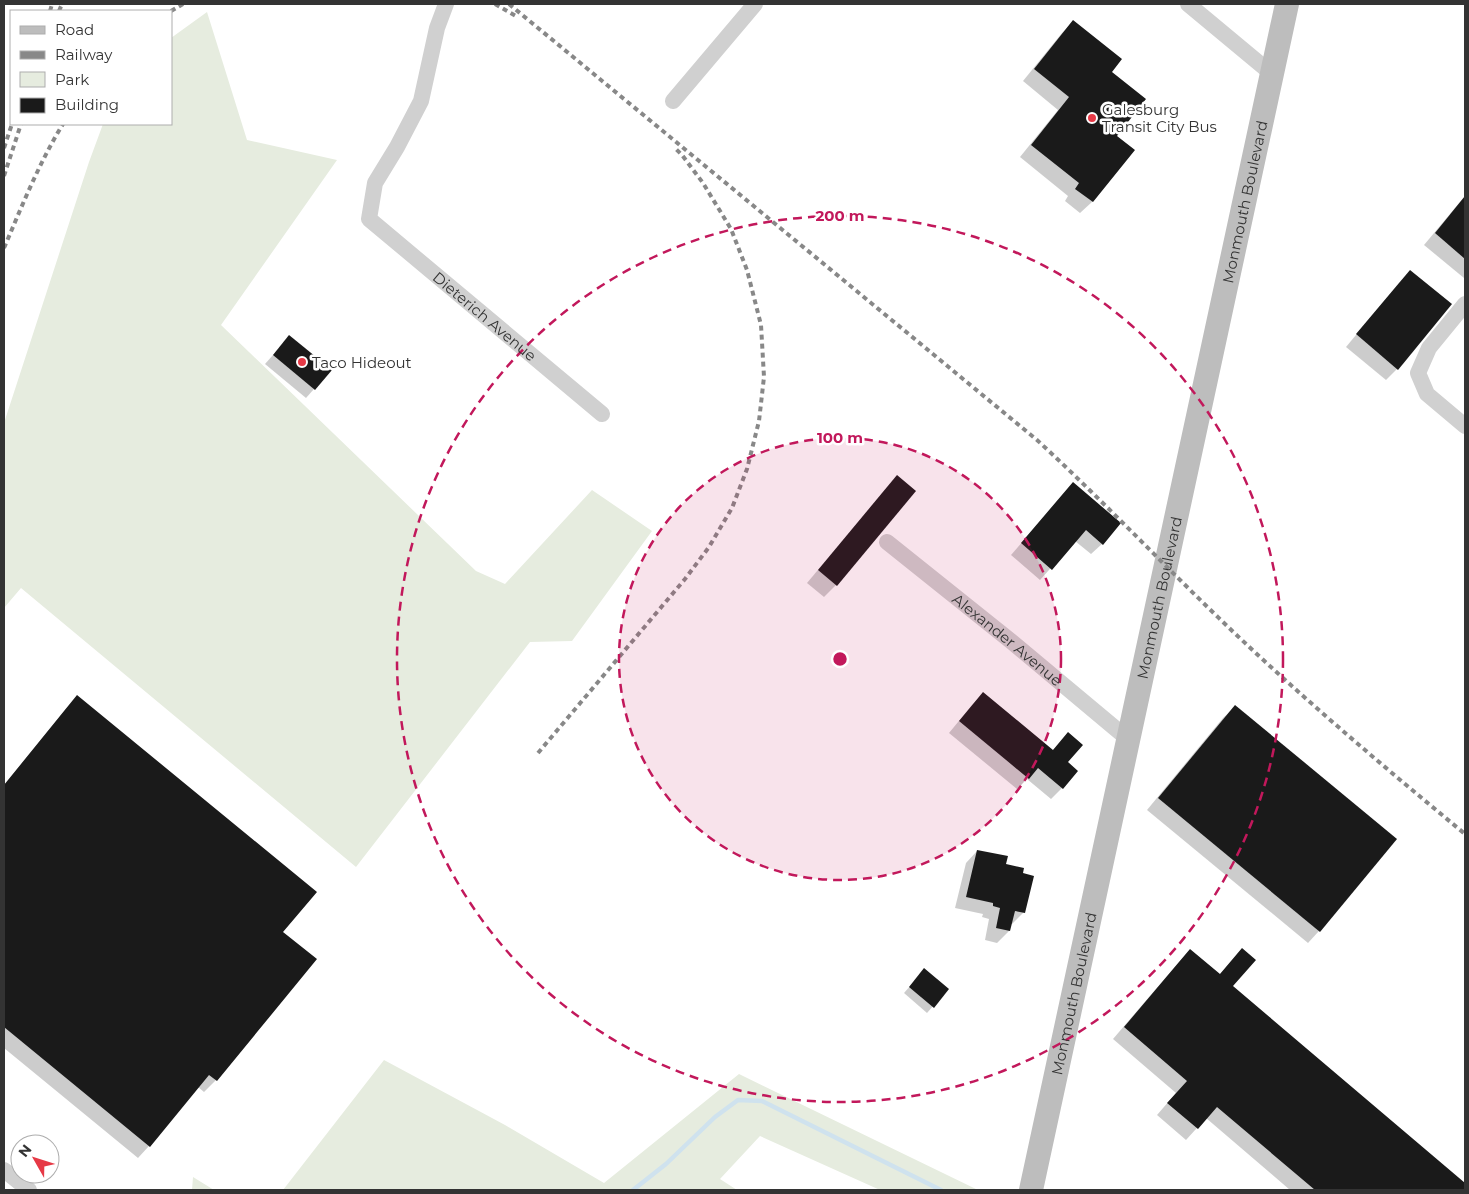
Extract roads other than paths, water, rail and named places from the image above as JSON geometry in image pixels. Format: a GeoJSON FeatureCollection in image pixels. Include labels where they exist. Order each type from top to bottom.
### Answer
{"type":"FeatureCollection","features":[{"type":"Feature","properties":{"kind":"street","name":"Dieterich Avenue"},"geometry":{"type":"LineString","coordinates":[[446,4],[437,28],[421,102],[375,183],[369,219],[602,414]]}},
{"type":"Feature","properties":{"kind":"street"},"geometry":{"type":"LineString","coordinates":[[673,102],[755,4]]}},
{"type":"Feature","properties":{"kind":"street"},"geometry":{"type":"LineString","coordinates":[[1188,4],[1271,73]]}},
{"type":"Feature","properties":{"kind":"street","name":"Monmouth Boulevard"},"geometry":{"type":"LineString","coordinates":[[1030,1190],[1287,4]]}},
{"type":"Feature","properties":{"kind":"street"},"geometry":{"type":"LineString","coordinates":[[1465,304],[1429,348],[1418,372],[1427,394],[1465,426]]}},
{"type":"Feature","properties":{"kind":"street","name":"Alexander Avenue"},"geometry":{"type":"LineString","coordinates":[[887,542],[1012,642],[1128,739]]}},
{"type":"Feature","properties":{"kind":"street"},"geometry":{"type":"LineString","coordinates":[[4,1170],[29,1190]]}},
{"type":"Feature","properties":{"kind":"waterway"},"geometry":{"type":"LineString","coordinates":[[633,1190],[666,1164],[715,1117],[738,1100],[762,1101],[941,1190]]}},
{"type":"Feature","properties":{"kind":"railway"},"geometry":{"type":"LineString","coordinates":[[50,10],[52,4]]}},
{"type":"Feature","properties":{"kind":"railway"},"geometry":{"type":"LineString","coordinates":[[59,10],[62,4]]}},
{"type":"Feature","properties":{"kind":"railway"},"geometry":{"type":"LineString","coordinates":[[172,10],[183,4]]}},
{"type":"Feature","properties":{"kind":"railway"},"geometry":{"type":"LineString","coordinates":[[495,4],[516,16]]}},
{"type":"Feature","properties":{"kind":"railway"},"geometry":{"type":"LineString","coordinates":[[509,4],[1037,440],[1259,656],[1465,834]]}},
{"type":"Feature","properties":{"kind":"railway"},"geometry":{"type":"LineString","coordinates":[[4,148],[12,125]]}},
{"type":"Feature","properties":{"kind":"railway"},"geometry":{"type":"LineString","coordinates":[[4,176],[21,125]]}},
{"type":"Feature","properties":{"kind":"railway"},"geometry":{"type":"LineString","coordinates":[[4,248],[39,169],[62,125]]}},
{"type":"Feature","properties":{"kind":"railway"},"geometry":{"type":"LineString","coordinates":[[538,753],[685,579],[709,547],[732,508],[747,469],[759,421],[764,377],[761,325],[747,270],[731,229],[703,183],[674,147]]}},
{"type":"Feature","properties":{"kind":"place","name":"Galesburg Transit City Bus"},"geometry":{"type":"Point","coordinates":[1092,118]}},
{"type":"Feature","properties":{"kind":"place","name":"Taco Hideout"},"geometry":{"type":"Point","coordinates":[302,362]}}]}
